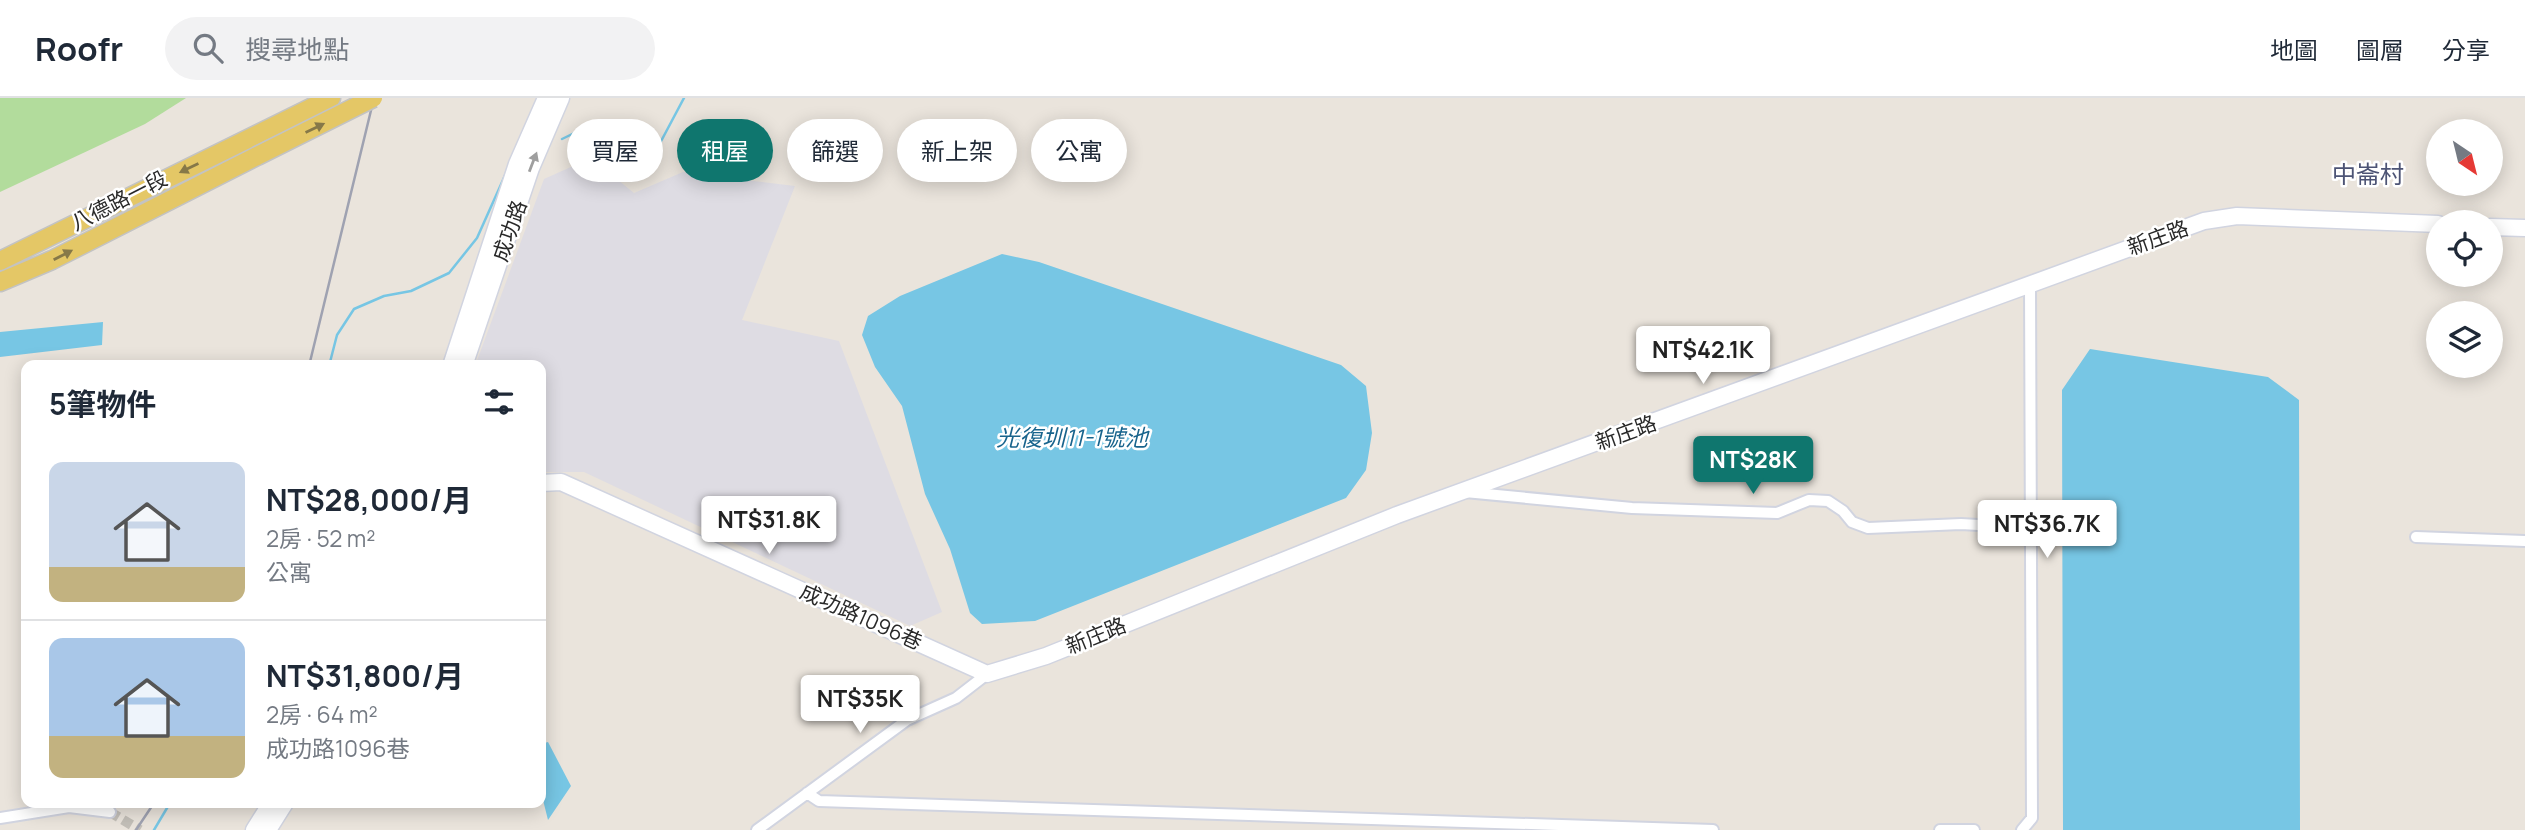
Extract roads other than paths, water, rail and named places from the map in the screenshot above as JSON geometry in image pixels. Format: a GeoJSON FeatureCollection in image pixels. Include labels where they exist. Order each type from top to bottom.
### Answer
{"type":"FeatureCollection","features":[{"type":"Feature","properties":{"kind":"main road","name":"八德路一段"},"geometry":{"type":"LineString","coordinates":[[0,261],[331,98]]}},
{"type":"Feature","properties":{"kind":"main road","name":"八德路一段"},"geometry":{"type":"LineString","coordinates":[[0,282],[52,260],[373,98]]}},
{"type":"Feature","properties":{"kind":"street","name":"成功路"},"geometry":{"type":"LineString","coordinates":[[453,360],[517,164],[546,98]]}},
{"type":"Feature","properties":{"kind":"street","name":"成功路"},"geometry":{"type":"LineString","coordinates":[[466,360],[531,168],[561,98]]}},
{"type":"Feature","properties":{"kind":"street","name":"新庄路"},"geometry":{"type":"LineString","coordinates":[[987,674],[1046,656],[1396,515],[2204,221],[2237,216],[2426,224]]}},
{"type":"Feature","properties":{"kind":"street"},"geometry":{"type":"LineString","coordinates":[[2503,227],[2525,228]]}},
{"type":"Feature","properties":{"kind":"street"},"geometry":{"type":"LineString","coordinates":[[2022,830],[2032,818],[2031,286]]}},
{"type":"Feature","properties":{"kind":"street","name":"成功路1096巷"},"geometry":{"type":"LineString","coordinates":[[546,483],[561,482],[987,674]]}},
{"type":"Feature","properties":{"kind":"street"},"geometry":{"type":"LineString","coordinates":[[1462,492],[1632,508],[1777,513],[1809,500],[1828,501],[1843,511],[1852,522],[1868,527],[1961,524],[2031,528]]}},
{"type":"Feature","properties":{"kind":"street"},"geometry":{"type":"LineString","coordinates":[[2416,537],[2525,541]]}},
{"type":"Feature","properties":{"kind":"street"},"geometry":{"type":"LineString","coordinates":[[757,830],[907,720],[956,698],[987,674]]}},
{"type":"Feature","properties":{"kind":"street"},"geometry":{"type":"LineString","coordinates":[[807,793],[819,801],[1713,830]]}},
{"type":"Feature","properties":{"kind":"street"},"geometry":{"type":"LineString","coordinates":[[0,818],[63,808]]}},
{"type":"Feature","properties":{"kind":"street"},"geometry":{"type":"LineString","coordinates":[[77,808],[110,812]]}},
{"type":"Feature","properties":{"kind":"street"},"geometry":{"type":"LineString","coordinates":[[254,830],[268,808]]}},
{"type":"Feature","properties":{"kind":"street"},"geometry":{"type":"LineString","coordinates":[[268,830],[282,808]]}},
{"type":"Feature","properties":{"kind":"street"},"geometry":{"type":"LineString","coordinates":[[1940,830],[1974,830]]}},
{"type":"Feature","properties":{"kind":"water","name":"光復圳11-1號池"},"geometry":{"type":"Polygon","coordinates":[[[1002,254],[1039,262],[1341,365],[1366,386],[1372,433],[1366,470],[1346,498],[1035,621],[982,624],[970,613],[950,549],[925,494],[902,406],[875,367],[862,335],[868,316],[900,296],[1002,254]]]}},
{"type":"Feature","properties":{"kind":"water"},"geometry":{"type":"Polygon","coordinates":[[[103,322],[102,345],[0,357],[0,332],[103,322]]]}},
{"type":"Feature","properties":{"kind":"water"},"geometry":{"type":"Polygon","coordinates":[[[2090,349],[2268,377],[2299,400],[2300,830],[2063,830],[2062,390],[2090,349]]]}},
{"type":"Feature","properties":{"kind":"water"},"geometry":{"type":"Polygon","coordinates":[[[546,743],[571,786],[548,820],[545,808],[546,743]]]}},
{"type":"Feature","properties":{"kind":"waterway"},"geometry":{"type":"LineString","coordinates":[[562,139],[595,123],[631,144],[659,145],[684,98]]}},
{"type":"Feature","properties":{"kind":"waterway"},"geometry":{"type":"LineString","coordinates":[[331,360],[337,335],[354,309],[384,296],[411,291],[449,273],[477,238],[507,171]]}},
{"type":"Feature","properties":{"kind":"waterway"},"geometry":{"type":"LineString","coordinates":[[154,830],[167,808]]}},
{"type":"Feature","properties":{"kind":"tunnel"},"geometry":{"type":"LineString","coordinates":[[110,812],[140,830]]}},
{"type":"Feature","properties":{"kind":"railway"},"geometry":{"type":"LineString","coordinates":[[310,360],[374,98]]}},
{"type":"Feature","properties":{"kind":"railway"},"geometry":{"type":"LineString","coordinates":[[136,830],[151,808]]}},
{"type":"Feature","properties":{"kind":"district","name":"中崙村"},"geometry":{"type":"Point","coordinates":[2368,175]}}]}
